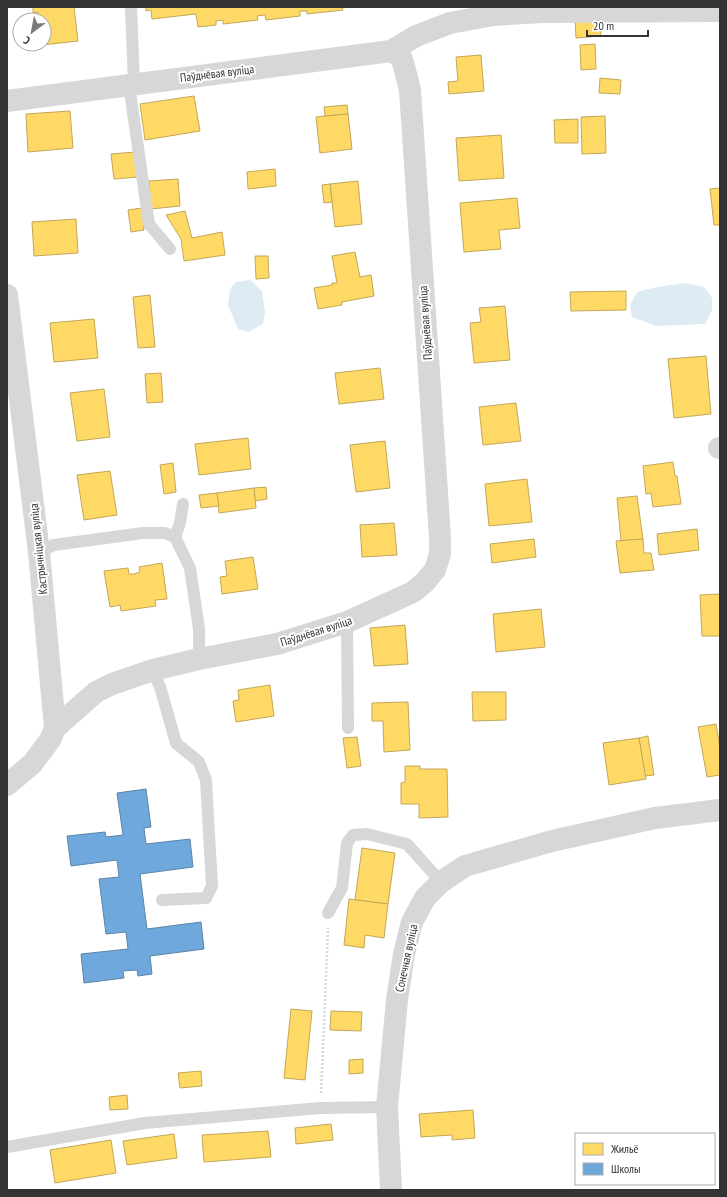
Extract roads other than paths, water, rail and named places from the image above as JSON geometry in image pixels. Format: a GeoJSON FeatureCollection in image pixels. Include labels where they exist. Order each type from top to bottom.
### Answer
{"type":"FeatureCollection","features":[{"type":"Feature","properties":{"kind":"street"},"geometry":{"type":"LineString","coordinates":[[391,50],[416,36],[450,23],[493,15],[543,12],[720,10]]}},
{"type":"Feature","properties":{"kind":"street","name":"Паўднёвая вуліца"},"geometry":{"type":"LineString","coordinates":[[7,101],[391,50],[401,57],[410,90],[439,522],[440,554],[435,570],[425,582],[413,592],[347,622],[277,644],[199,659],[153,670],[112,684],[96,692],[55,728]]}},
{"type":"Feature","properties":{"kind":"street","name":"Кастрычніцкая вуліца"},"geometry":{"type":"LineString","coordinates":[[7,295],[10,336],[39,552],[55,728]]}},
{"type":"Feature","properties":{"kind":"street"},"geometry":{"type":"LineString","coordinates":[[7,785],[32,764],[50,740],[55,728]]}},
{"type":"Feature","properties":{"kind":"street","name":"Сонечная вуліца"},"geometry":{"type":"LineString","coordinates":[[391,1190],[387,1107],[397,1000],[404,954],[412,922],[425,898],[441,882],[465,866],[552,841],[655,818],[720,810]]}},
{"type":"Feature","properties":{"kind":"lane"},"geometry":{"type":"LineString","coordinates":[[131,7],[132,84],[149,224],[170,249]]}},
{"type":"Feature","properties":{"kind":"lane"},"geometry":{"type":"LineString","coordinates":[[175,537],[180,523],[183,504]]}},
{"type":"Feature","properties":{"kind":"lane"},"geometry":{"type":"LineString","coordinates":[[39,552],[54,545],[143,533],[164,533],[175,537],[190,568],[199,629],[199,659]]}},
{"type":"Feature","properties":{"kind":"lane"},"geometry":{"type":"LineString","coordinates":[[347,622],[348,728]]}},
{"type":"Feature","properties":{"kind":"lane"},"geometry":{"type":"LineString","coordinates":[[153,670],[161,690],[176,743],[199,762],[206,780],[212,886],[206,898],[162,900]]}},
{"type":"Feature","properties":{"kind":"lane"},"geometry":{"type":"LineString","coordinates":[[328,913],[342,888],[347,843],[352,834],[367,834],[407,844],[441,882]]}},
{"type":"Feature","properties":{"kind":"lane"},"geometry":{"type":"LineString","coordinates":[[7,1148],[145,1123],[320,1108],[387,1107]]}}]}
